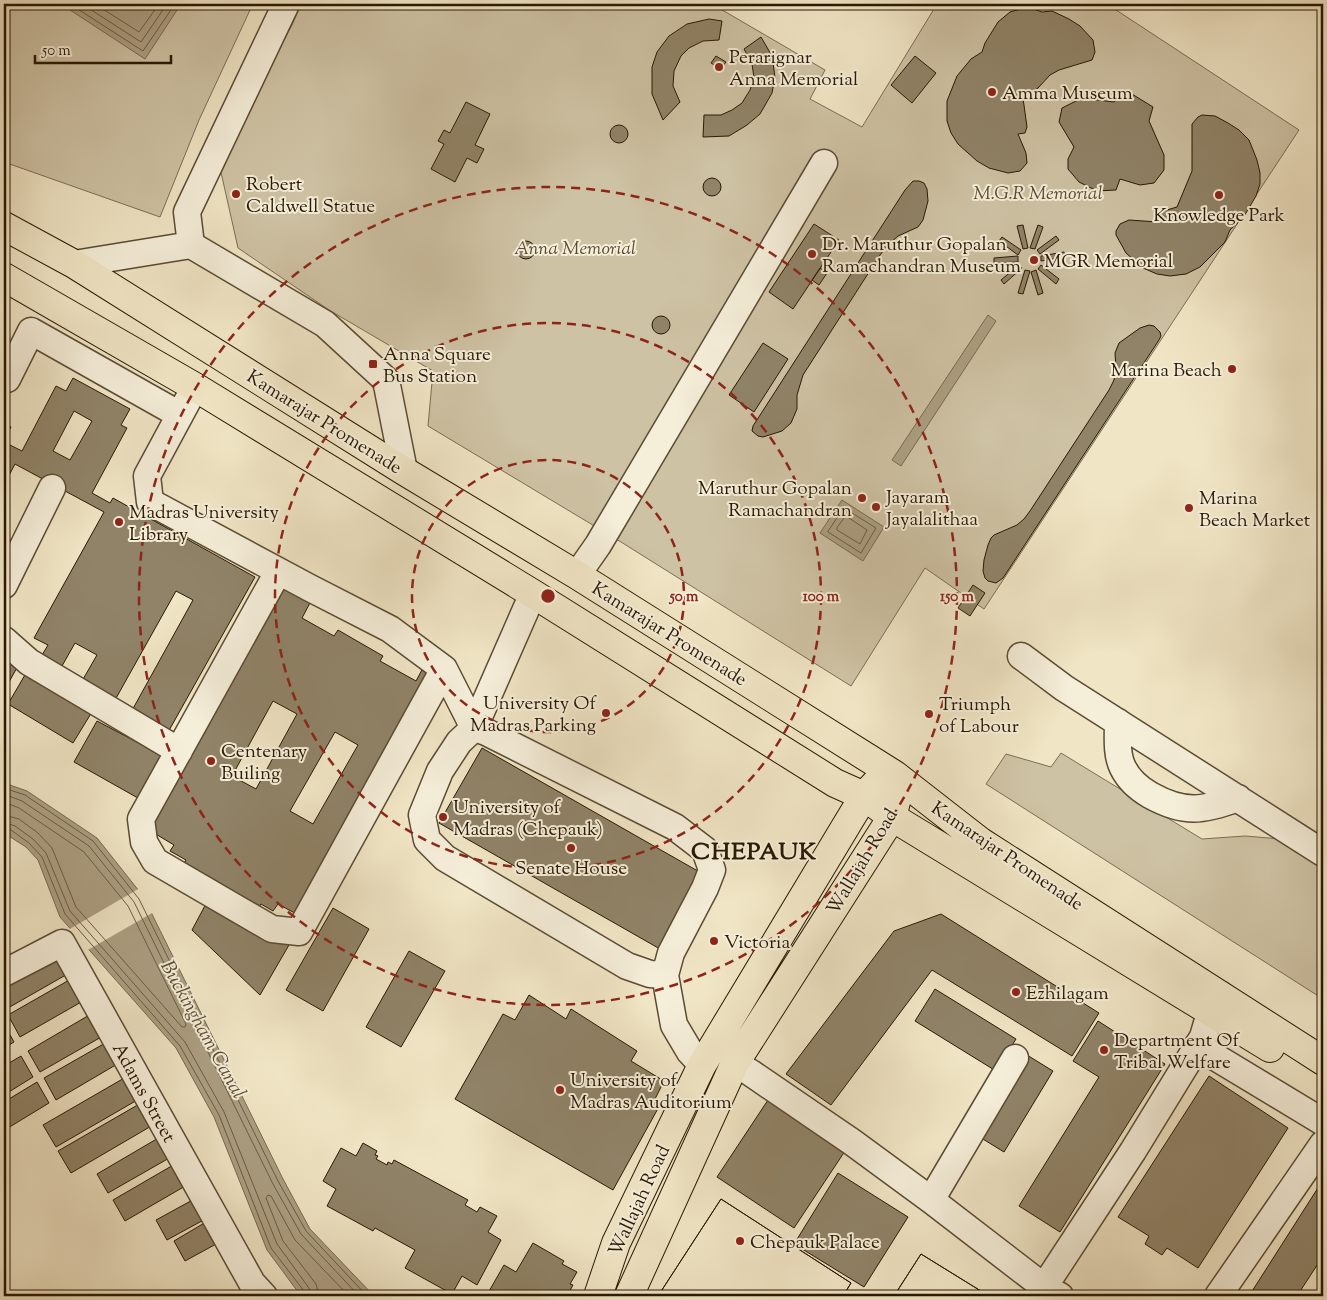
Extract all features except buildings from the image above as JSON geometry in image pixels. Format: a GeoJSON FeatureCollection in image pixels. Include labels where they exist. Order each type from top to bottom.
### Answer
{"type":"FeatureCollection","features":[{"type":"Feature","properties":{"kind":"main road","name":"Kamarajar Promenade"},"geometry":{"type":"LineString","coordinates":[[4,226],[74,264],[404,470],[577,575],[895,775],[981,842],[1323,1080]]}},
{"type":"Feature","properties":{"kind":"main road","name":"Kamarajar Promenade"},"geometry":{"type":"LineString","coordinates":[[4,277],[195,386],[835,782],[864,796],[892,816],[1216,1004],[1323,1061]]}},
{"type":"Feature","properties":{"kind":"main road","name":"Wallajah Road"},"geometry":{"type":"LineString","coordinates":[[598,1296],[616,1243],[702,1065],[864,796],[882,777],[895,775],[898,785],[892,816],[735,1063],[629,1296]]}},
{"type":"Feature","properties":{"kind":"street"},"geometry":{"type":"LineString","coordinates":[[191,245],[187,212],[286,4]]}},
{"type":"Feature","properties":{"kind":"street"},"geometry":{"type":"LineString","coordinates":[[577,575],[598,545],[824,163]]}},
{"type":"Feature","properties":{"kind":"street"},"geometry":{"type":"LineString","coordinates":[[74,264],[191,245],[325,324],[386,380],[404,470]]}},
{"type":"Feature","properties":{"kind":"street"},"geometry":{"type":"LineString","coordinates":[[7,379],[31,331],[180,415]]}},
{"type":"Feature","properties":{"kind":"street"},"geometry":{"type":"LineString","coordinates":[[195,386],[148,476],[150,502],[278,572],[390,629],[444,669],[474,728],[486,732],[675,827],[704,850],[712,870],[705,888],[671,953],[665,975],[674,1025],[690,1052],[702,1065]]}},
{"type":"Feature","properties":{"kind":"street"},"geometry":{"type":"LineString","coordinates":[[4,585],[52,488]]}},
{"type":"Feature","properties":{"kind":"street"},"geometry":{"type":"LineString","coordinates":[[278,572],[141,819],[144,842],[155,861],[272,929],[299,932],[444,669]]}},
{"type":"Feature","properties":{"kind":"street"},"geometry":{"type":"LineString","coordinates":[[535,595],[527,607],[474,728],[459,742],[440,771],[422,815],[427,840],[445,858],[626,966],[650,974],[665,975]]}},
{"type":"Feature","properties":{"kind":"street"},"geometry":{"type":"LineString","coordinates":[[4,640],[29,662],[179,751]]}},
{"type":"Feature","properties":{"kind":"street"},"geometry":{"type":"LineString","coordinates":[[1021,656],[1064,688],[1323,853]]}},
{"type":"Feature","properties":{"kind":"street"},"geometry":{"type":"LineString","coordinates":[[1118,722],[1118,747],[1122,767],[1131,781],[1143,792],[1165,804],[1186,809],[1205,808],[1238,798]]}},
{"type":"Feature","properties":{"kind":"street","name":"Adams Street"},"geometry":{"type":"LineString","coordinates":[[4,973],[62,943],[252,1283],[264,1296]]}},
{"type":"Feature","properties":{"kind":"street"},"geometry":{"type":"LineString","coordinates":[[735,1063],[852,1142],[1052,1292],[1133,1151],[1198,1046],[1216,1004]]}},
{"type":"Feature","properties":{"kind":"street"},"geometry":{"type":"LineString","coordinates":[[1198,1046],[1323,1122]]}},
{"type":"Feature","properties":{"kind":"street"},"geometry":{"type":"LineString","coordinates":[[931,1200],[1015,1058]]}},
{"type":"Feature","properties":{"kind":"street"},"geometry":{"type":"LineString","coordinates":[[1218,1296],[1323,1144]]}},
{"type":"Feature","properties":{"kind":"green space"},"geometry":{"type":"Polygon","coordinates":[[[4,4],[251,4],[250,10],[199,120],[160,217],[4,162],[4,4]]]}},
{"type":"Feature","properties":{"kind":"green space"},"geometry":{"type":"Polygon","coordinates":[[[301,4],[712,4],[825,70],[810,99],[862,127],[937,4],[1107,4],[1299,130],[984,609],[925,568],[851,686],[621,542],[428,426],[433,371],[329,310],[238,248],[218,159],[292,25],[301,4]]]}},
{"type":"Feature","properties":{"kind":"green space"},"geometry":{"type":"Polygon","coordinates":[[[1061,753],[1202,839],[1245,836],[1281,839],[1323,865],[1323,999],[986,784],[1006,754],[1051,767],[1061,753]]]}},
{"type":"Feature","properties":{"kind":"water"},"geometry":{"type":"Polygon","coordinates":[[[61,4],[181,4],[145,59],[61,4]]]}},
{"type":"Feature","properties":{"kind":"water"},"geometry":{"type":"Polygon","coordinates":[[[988,315],[996,321],[901,466],[892,460],[988,315]]]}},
{"type":"Feature","properties":{"kind":"water"},"geometry":{"type":"Polygon","coordinates":[[[842,500],[884,527],[863,561],[820,533],[842,500]]]}},
{"type":"Feature","properties":{"kind":"water","name":"Buckingham Canal"},"geometry":{"type":"Polygon","coordinates":[[[4,783],[27,791],[97,838],[143,896],[283,1179],[310,1229],[374,1296],[301,1296],[267,1250],[214,1117],[176,1048],[60,917],[38,860],[26,847],[4,833],[4,783]]]}},
{"type":"Feature","properties":{"kind":"pier"},"geometry":{"type":"Polygon","coordinates":[[[140,888],[154,912],[86,951],[68,930],[140,888]]]}},
{"type":"Feature","properties":{"kind":"place","name":"Perarignar Anna Memorial"},"geometry":{"type":"Point","coordinates":[719,67]}},
{"type":"Feature","properties":{"kind":"place","name":"Amma Museum"},"geometry":{"type":"Point","coordinates":[992,92]}},
{"type":"Feature","properties":{"kind":"place","name":"Robert Caldwell Statue"},"geometry":{"type":"Point","coordinates":[236,194]}},
{"type":"Feature","properties":{"kind":"place","name":"Knowledge Park"},"geometry":{"type":"Point","coordinates":[1219,195]}},
{"type":"Feature","properties":{"kind":"place","name":"Dr. Maruthur Gopalan Ramachandran Museum"},"geometry":{"type":"Point","coordinates":[812,254]}},
{"type":"Feature","properties":{"kind":"place","name":"MGR Memorial"},"geometry":{"type":"Point","coordinates":[1034,260]}},
{"type":"Feature","properties":{"kind":"place","name":"Anna Square Bus Station"},"geometry":{"type":"Point","coordinates":[373,364]}},
{"type":"Feature","properties":{"kind":"place","name":"Marina Beach"},"geometry":{"type":"Point","coordinates":[1232,369]}},
{"type":"Feature","properties":{"kind":"place","name":"Maruthur Gopalan Ramachandran"},"geometry":{"type":"Point","coordinates":[862,498]}},
{"type":"Feature","properties":{"kind":"place","name":"Jayaram Jayalalithaa"},"geometry":{"type":"Point","coordinates":[876,507]}},
{"type":"Feature","properties":{"kind":"place","name":"Marina Beach Market"},"geometry":{"type":"Point","coordinates":[1189,508]}},
{"type":"Feature","properties":{"kind":"place","name":"Madras University Library"},"geometry":{"type":"Point","coordinates":[119,522]}},
{"type":"Feature","properties":{"kind":"place","name":"University Of Madras Parking"},"geometry":{"type":"Point","coordinates":[606,713]}},
{"type":"Feature","properties":{"kind":"place","name":"Triumph of Labour"},"geometry":{"type":"Point","coordinates":[929,714]}},
{"type":"Feature","properties":{"kind":"place","name":"Centenary Builing"},"geometry":{"type":"Point","coordinates":[211,761]}},
{"type":"Feature","properties":{"kind":"place","name":"University of Madras (Chepauk)"},"geometry":{"type":"Point","coordinates":[443,817]}},
{"type":"Feature","properties":{"kind":"place","name":"Senate House"},"geometry":{"type":"Point","coordinates":[571,848]}},
{"type":"Feature","properties":{"kind":"place","name":"Victoria"},"geometry":{"type":"Point","coordinates":[714,941]}},
{"type":"Feature","properties":{"kind":"place","name":"Ezhilagam"},"geometry":{"type":"Point","coordinates":[1016,992]}},
{"type":"Feature","properties":{"kind":"place","name":"Department Of Tribal Welfare"},"geometry":{"type":"Point","coordinates":[1104,1050]}},
{"type":"Feature","properties":{"kind":"place","name":"University of Madras Auditorium"},"geometry":{"type":"Point","coordinates":[560,1090]}},
{"type":"Feature","properties":{"kind":"place","name":"Chepauk Palace"},"geometry":{"type":"Point","coordinates":[740,1241]}},
{"type":"Feature","properties":{"kind":"district","name":"CHEPAUK"},"geometry":{"type":"Point","coordinates":[754,851]}},
{"type":"Feature","properties":{"kind":"park label","name":"M.G.R Memorial"},"geometry":{"type":"Point","coordinates":[1038,192]}},
{"type":"Feature","properties":{"kind":"park label","name":"Anna Memorial"},"geometry":{"type":"Point","coordinates":[575,247]}}]}
